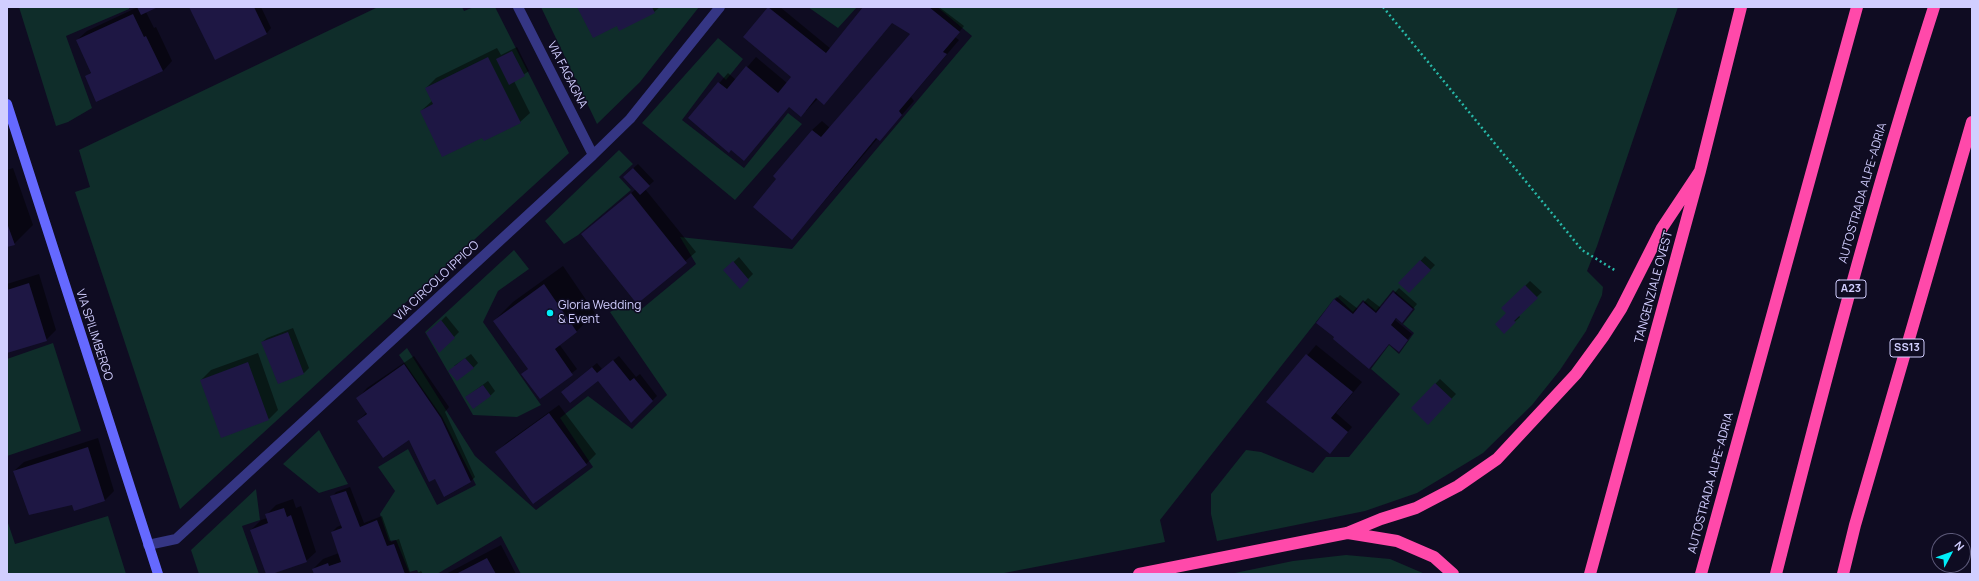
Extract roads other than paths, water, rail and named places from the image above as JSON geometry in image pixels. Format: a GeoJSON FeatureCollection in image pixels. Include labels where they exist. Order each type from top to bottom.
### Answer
{"type":"FeatureCollection","features":[{"type":"Feature","properties":{"kind":"highway","name":"TANGENZIALE OVEST"},"geometry":{"type":"LineString","coordinates":[[1590,574],[1700,170],[1741,7]]}},
{"type":"Feature","properties":{"kind":"highway","name":"AUTOSTRADA ALPE-ADRIA"},"geometry":{"type":"LineString","coordinates":[[1701,574],[1857,7]]}},
{"type":"Feature","properties":{"kind":"highway","name":"AUTOSTRADA ALPE-ADRIA"},"geometry":{"type":"LineString","coordinates":[[1776,574],[1824,385],[1851,288],[1900,115],[1934,7]]}},
{"type":"Feature","properties":{"kind":"highway","name":"SS13"},"geometry":{"type":"LineString","coordinates":[[1843,574],[1972,122]]}},
{"type":"Feature","properties":{"kind":"highway"},"geometry":{"type":"LineString","coordinates":[[1139,574],[1347,533],[1416,508],[1458,486],[1497,459],[1576,374],[1603,337],[1635,282],[1662,228],[1700,170]]}},
{"type":"Feature","properties":{"kind":"highway"},"geometry":{"type":"LineString","coordinates":[[1347,533],[1397,541],[1434,557],[1453,574]]}},
{"type":"Feature","properties":{"kind":"main road","name":"VIA SPILIMBERGO"},"geometry":{"type":"LineString","coordinates":[[7,104],[158,574]]}},
{"type":"Feature","properties":{"kind":"street","name":"VIA FAGAGNA"},"geometry":{"type":"LineString","coordinates":[[518,7],[593,155]]}},
{"type":"Feature","properties":{"kind":"street","name":"VIA CIRCOLO IPPICO"},"geometry":{"type":"LineString","coordinates":[[148,545],[176,539],[593,155],[630,118],[720,7]]}},
{"type":"Feature","properties":{"kind":"place","name":"Gloria Wedding & Event"},"geometry":{"type":"Point","coordinates":[550,313]}}]}
